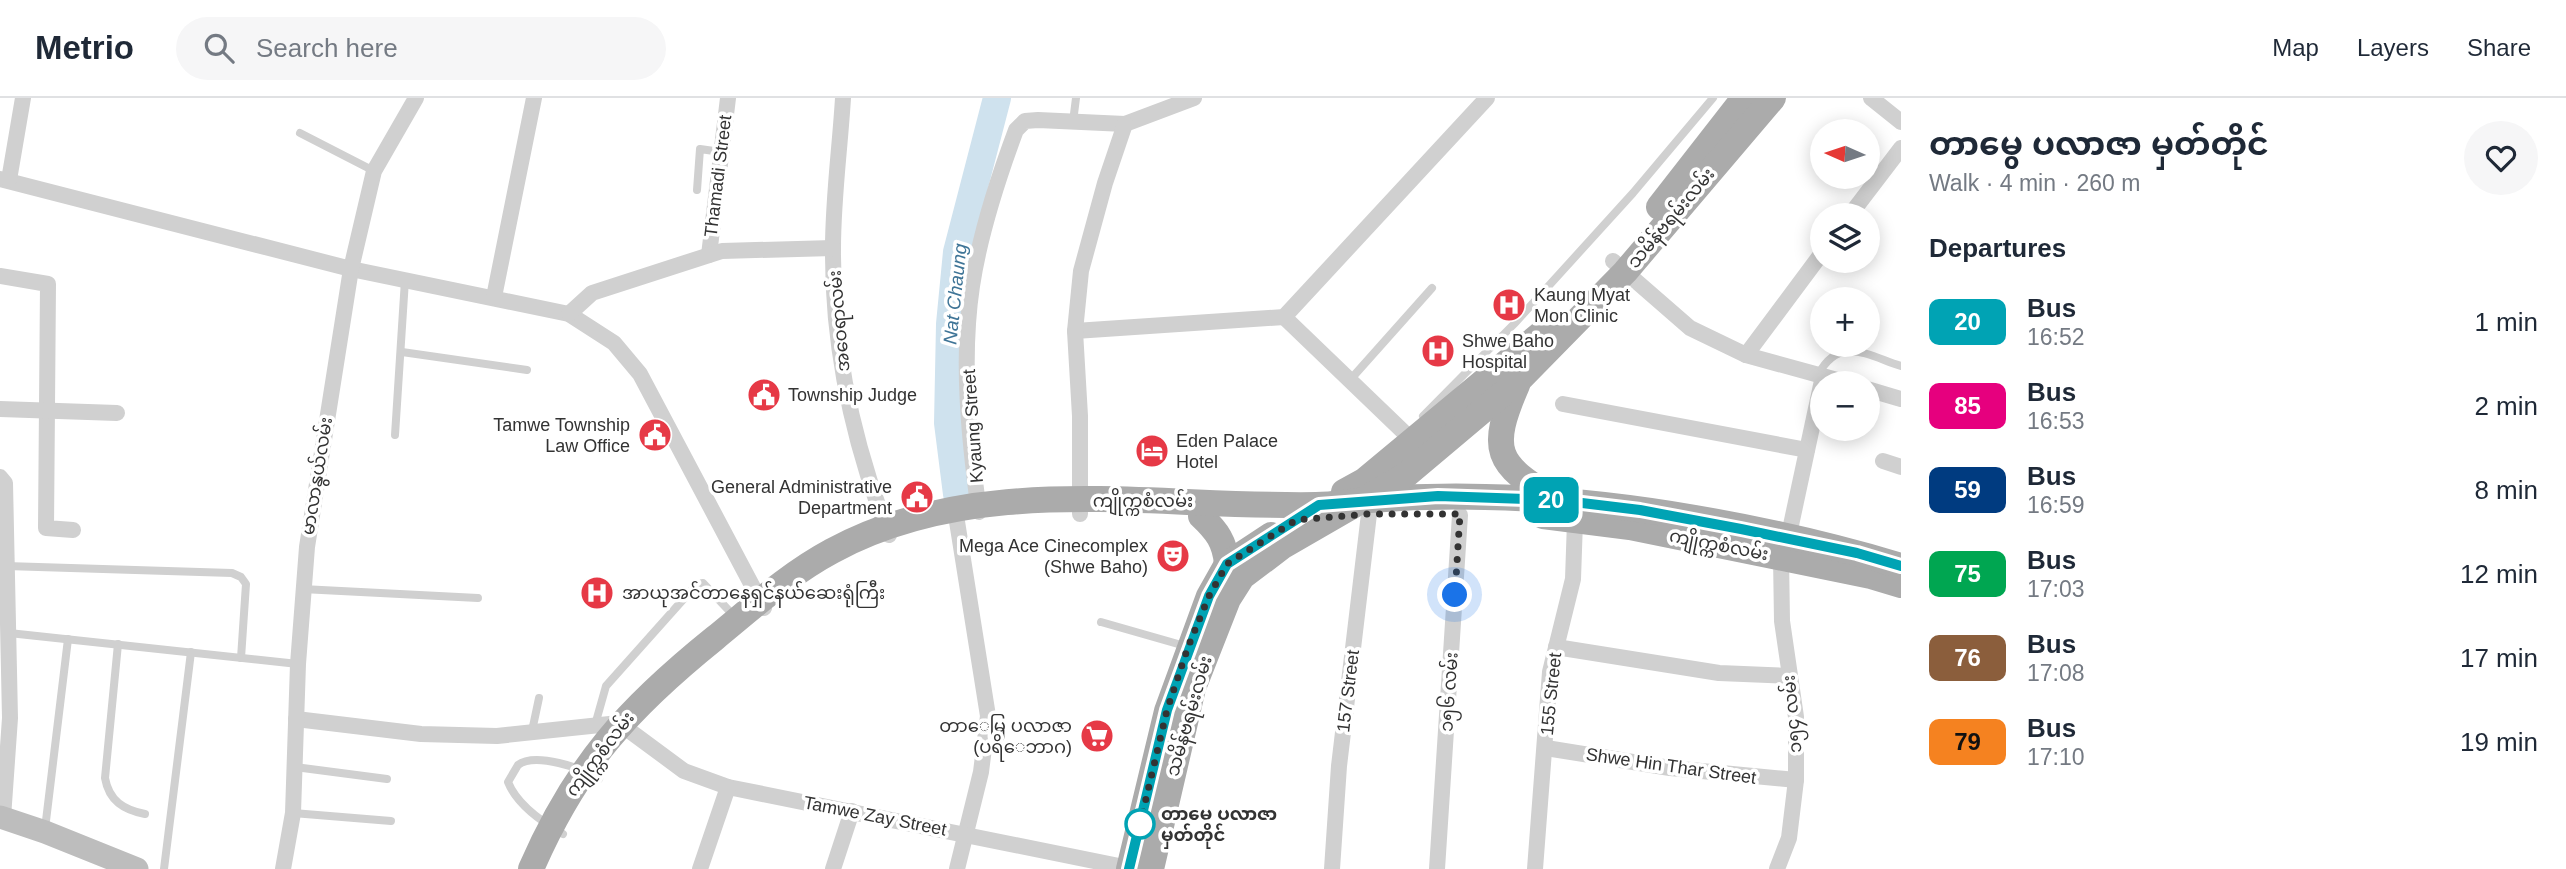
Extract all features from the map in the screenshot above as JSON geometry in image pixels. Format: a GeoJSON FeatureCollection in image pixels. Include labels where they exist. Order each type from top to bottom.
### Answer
{"type":"FeatureCollection","features":[{"type":"Feature","properties":{"kind":"main road"},"geometry":{"type":"LineString","coordinates":[[1619,267],[1744,98]]}},
{"type":"Feature","properties":{"kind":"main road","name":"သမိန်ဗရမ်းလမ်း"},"geometry":{"type":"LineString","coordinates":[[1367,507],[1429,458],[1519,380],[1773,98]]}},
{"type":"Feature","properties":{"kind":"main road","name":"သမိန်ဗရမ်းလမ်း"},"geometry":{"type":"LineString","coordinates":[[1139,862],[1193,688],[1228,599],[1242,577],[1364,481],[1520,336],[1619,267]]}},
{"type":"Feature","properties":{"kind":"main road"},"geometry":{"type":"LineString","coordinates":[[1519,380],[1504,415],[1500,438],[1503,457],[1514,472],[1557,500]]}},
{"type":"Feature","properties":{"kind":"main road","name":"ကျိုက္ကစံလမ်း"},"geometry":{"type":"LineString","coordinates":[[531,869],[592,774],[616,727],[678,666],[741,623],[833,551],[888,532],[968,513],[1079,507],[1325,512],[1438,496],[1557,500],[1640,510],[1785,548],[1901,585]]}},
{"type":"Feature","properties":{"kind":"main road","name":"ကျိုက္ကစံလမ်း"},"geometry":{"type":"LineString","coordinates":[[1079,507],[1296,520]]}},
{"type":"Feature","properties":{"kind":"main road","name":"ကျိုက္ကစံလမ်း"},"geometry":{"type":"LineString","coordinates":[[1367,507],[1460,514],[1510,514],[1630,527],[1901,566]]}},
{"type":"Feature","properties":{"kind":"main road","name":"သမိန်ဗရမ်းလမ်း"},"geometry":{"type":"LineString","coordinates":[[1139,862],[1167,710],[1209,596],[1227,564],[1296,520],[1325,512]]}},
{"type":"Feature","properties":{"kind":"main road"},"geometry":{"type":"LineString","coordinates":[[1201,516],[1217,531],[1225,546],[1227,564]]}},
{"type":"Feature","properties":{"kind":"main road","name":"ကျိုက္ကစံလမ်း"},"geometry":{"type":"LineString","coordinates":[[548,869],[556,830]]}},
{"type":"Feature","properties":{"kind":"street"},"geometry":{"type":"LineString","coordinates":[[23,98],[5,180],[351,269],[569,314],[614,343],[640,374],[762,605]]}},
{"type":"Feature","properties":{"kind":"street","name":"မာလာနွယ်လမ်း"},"geometry":{"type":"LineString","coordinates":[[283,869],[293,813],[302,589],[351,269],[374,171],[415,98]]}},
{"type":"Feature","properties":{"kind":"street"},"geometry":{"type":"LineString","coordinates":[[494,297],[534,98]]}},
{"type":"Feature","properties":{"kind":"street","name":"Thamadi Street"},"geometry":{"type":"LineString","coordinates":[[709,255],[728,98]]}},
{"type":"Feature","properties":{"kind":"street","name":"အဝေရာလမ်း"},"geometry":{"type":"LineString","coordinates":[[843,98],[833,248],[839,357],[853,427],[888,532]]}},
{"type":"Feature","properties":{"kind":"street"},"geometry":{"type":"LineString","coordinates":[[1073,121],[1125,124],[1194,98]]}},
{"type":"Feature","properties":{"kind":"street"},"geometry":{"type":"LineString","coordinates":[[1075,331],[1284,317],[1487,98]]}},
{"type":"Feature","properties":{"kind":"street"},"geometry":{"type":"LineString","coordinates":[[1871,98],[1901,121]]}},
{"type":"Feature","properties":{"kind":"street","name":"Kyaung Street"},"geometry":{"type":"LineString","coordinates":[[957,869],[981,772],[988,716],[968,513],[971,289],[978,253],[1016,130],[1025,121],[1073,121]]}},
{"type":"Feature","properties":{"kind":"street"},"geometry":{"type":"LineString","coordinates":[[1079,507],[1080,416],[1075,331],[1083,261],[1125,124]]}},
{"type":"Feature","properties":{"kind":"street"},"geometry":{"type":"LineString","coordinates":[[1859,203],[1901,148]]}},
{"type":"Feature","properties":{"kind":"street"},"geometry":{"type":"LineString","coordinates":[[569,314],[592,293],[722,251],[833,248]]}},
{"type":"Feature","properties":{"kind":"street"},"geometry":{"type":"LineString","coordinates":[[1619,267],[1690,328],[1746,355],[1810,372]]}},
{"type":"Feature","properties":{"kind":"street"},"geometry":{"type":"LineString","coordinates":[[1746,355],[1810,269]]}},
{"type":"Feature","properties":{"kind":"street"},"geometry":{"type":"LineString","coordinates":[[0,276],[48,284],[46,528],[73,530]]}},
{"type":"Feature","properties":{"kind":"street"},"geometry":{"type":"LineString","coordinates":[[1284,317],[1410,437]]}},
{"type":"Feature","properties":{"kind":"street"},"geometry":{"type":"LineString","coordinates":[[1880,392],[1901,398]]}},
{"type":"Feature","properties":{"kind":"street"},"geometry":{"type":"LineString","coordinates":[[1563,404],[1807,450]]}},
{"type":"Feature","properties":{"kind":"street"},"geometry":{"type":"LineString","coordinates":[[0,409],[117,413]]}},
{"type":"Feature","properties":{"kind":"street","name":"၁၅၄ လမ်း"},"geometry":{"type":"LineString","coordinates":[[1777,869],[1789,838],[1796,780],[1796,717],[1782,621],[1785,548],[1810,433]]}},
{"type":"Feature","properties":{"kind":"street"},"geometry":{"type":"LineString","coordinates":[[1883,461],[1901,467]]}},
{"type":"Feature","properties":{"kind":"street"},"geometry":{"type":"LineString","coordinates":[[0,477],[5,483],[3,540],[9,632],[1,818],[45,832],[137,869]]}},
{"type":"Feature","properties":{"kind":"street","name":"157 Street"},"geometry":{"type":"LineString","coordinates":[[1332,869],[1339,765],[1367,507]]}},
{"type":"Feature","properties":{"kind":"street","name":"၁၅၆ လမ်း"},"geometry":{"type":"LineString","coordinates":[[1437,869],[1460,514]]}},
{"type":"Feature","properties":{"kind":"street","name":"155 Street"},"geometry":{"type":"LineString","coordinates":[[1535,869],[1550,672],[1573,579],[1575,521]]}},
{"type":"Feature","properties":{"kind":"street"},"geometry":{"type":"LineString","coordinates":[[1556,647],[1719,673],[1789,676]]}},
{"type":"Feature","properties":{"kind":"street"},"geometry":{"type":"LineString","coordinates":[[296,719],[421,734],[497,736],[532,730],[616,727]]}},
{"type":"Feature","properties":{"kind":"street","name":"Tamwe Zay Street"},"geometry":{"type":"LineString","coordinates":[[616,727],[684,771],[728,787],[966,833],[1139,862]]}},
{"type":"Feature","properties":{"kind":"street","name":"Shwe Hin Thar Street"},"geometry":{"type":"LineString","coordinates":[[1546,748],[1720,774],[1796,780]]}},
{"type":"Feature","properties":{"kind":"street"},"geometry":{"type":"LineString","coordinates":[[700,869],[728,787]]}},
{"type":"Feature","properties":{"kind":"street"},"geometry":{"type":"LineString","coordinates":[[833,869],[852,811]]}},
{"type":"Feature","properties":{"kind":"lane"},"geometry":{"type":"LineString","coordinates":[[1073,121],[1076,98]]}},
{"type":"Feature","properties":{"kind":"lane"},"geometry":{"type":"LineString","coordinates":[[1520,336],[1713,98]]}},
{"type":"Feature","properties":{"kind":"lane"},"geometry":{"type":"LineString","coordinates":[[300,133],[374,171]]}},
{"type":"Feature","properties":{"kind":"lane"},"geometry":{"type":"LineString","coordinates":[[697,190],[700,149],[721,152]]}},
{"type":"Feature","properties":{"kind":"lane"},"geometry":{"type":"LineString","coordinates":[[395,435],[405,280]]}},
{"type":"Feature","properties":{"kind":"lane"},"geometry":{"type":"LineString","coordinates":[[1350,380],[1432,288]]}},
{"type":"Feature","properties":{"kind":"lane"},"geometry":{"type":"LineString","coordinates":[[1821,371],[1824,362],[1841,351],[1856,351],[1901,366]]}},
{"type":"Feature","properties":{"kind":"lane"},"geometry":{"type":"LineString","coordinates":[[402,352],[527,370]]}},
{"type":"Feature","properties":{"kind":"lane"},"geometry":{"type":"LineString","coordinates":[[6,566],[232,573],[242,577],[246,584],[241,658]]}},
{"type":"Feature","properties":{"kind":"lane"},"geometry":{"type":"LineString","coordinates":[[616,727],[606,686],[697,584],[703,583],[741,623]]}},
{"type":"Feature","properties":{"kind":"lane"},"geometry":{"type":"LineString","coordinates":[[302,589],[478,598]]}},
{"type":"Feature","properties":{"kind":"lane"},"geometry":{"type":"LineString","coordinates":[[1101,622],[1188,647]]}},
{"type":"Feature","properties":{"kind":"lane"},"geometry":{"type":"LineString","coordinates":[[9,632],[298,664]]}},
{"type":"Feature","properties":{"kind":"lane"},"geometry":{"type":"LineString","coordinates":[[45,832],[68,639]]}},
{"type":"Feature","properties":{"kind":"lane"},"geometry":{"type":"LineString","coordinates":[[118,644],[105,778],[107,790],[120,806],[145,814]]}},
{"type":"Feature","properties":{"kind":"lane"},"geometry":{"type":"LineString","coordinates":[[164,869],[191,652]]}},
{"type":"Feature","properties":{"kind":"lane"},"geometry":{"type":"LineString","coordinates":[[532,730],[539,698]]}},
{"type":"Feature","properties":{"kind":"lane"},"geometry":{"type":"LineString","coordinates":[[556,830],[512,792],[508,782],[518,765],[534,759],[592,774]]}},
{"type":"Feature","properties":{"kind":"lane"},"geometry":{"type":"LineString","coordinates":[[295,766],[387,779]]}},
{"type":"Feature","properties":{"kind":"lane"},"geometry":{"type":"LineString","coordinates":[[293,813],[391,821]]}},
{"type":"Feature","properties":{"kind":"waterway","name":"Nat Chaung"},"geometry":{"type":"LineString","coordinates":[[957,494],[948,423],[950,324],[957,252],[997,98]]}},
{"type":"Feature","properties":{"kind":"bus line","name":"20"},"geometry":{"type":"LineString","coordinates":[[1129,869],[1167,710],[1209,596],[1227,564],[1319,505],[1438,496],[1557,500],[1640,510],[1741,529],[1857,553],[1901,566]]}},
{"type":"Feature","properties":{"kind":"place","name":"Kaung Myat Mon Clinic"},"geometry":{"type":"Point","coordinates":[1509,305]}},
{"type":"Feature","properties":{"kind":"place","name":"Shwe Baho Hospital"},"geometry":{"type":"Point","coordinates":[1438,351]}},
{"type":"Feature","properties":{"kind":"place","name":"Township Judge"},"geometry":{"type":"Point","coordinates":[764,395]}},
{"type":"Feature","properties":{"kind":"place","name":"Tamwe Township Law Office"},"geometry":{"type":"Point","coordinates":[655,435]}},
{"type":"Feature","properties":{"kind":"place","name":"Eden Palace Hotel"},"geometry":{"type":"Point","coordinates":[1152,451]}},
{"type":"Feature","properties":{"kind":"place","name":"General Administrative Department"},"geometry":{"type":"Point","coordinates":[917,497]}},
{"type":"Feature","properties":{"kind":"place","name":"Mega Ace Cinecomplex (Shwe Baho)"},"geometry":{"type":"Point","coordinates":[1173,556]}},
{"type":"Feature","properties":{"kind":"place","name":"အာယုအင်တာနေရှင်နယ်ဆေးရုံကြီး"},"geometry":{"type":"Point","coordinates":[597,593]}},
{"type":"Feature","properties":{"kind":"place","name":"တာေမြ ပလာဇာ (ပရိေဘာဂ)"},"geometry":{"type":"Point","coordinates":[1097,736]}},
{"type":"Feature","properties":{"kind":"place","name":"တာမွေ ပလာဇာ မှတ်တိုင်"},"geometry":{"type":"Point","coordinates":[1140,824]}},
{"type":"Feature","properties":{"kind":"route"},"geometry":{"type":"LineString","coordinates":[[1140,824],[1167,710],[1188,647],[1209,596],[1227,564],[1240,554],[1296,520],[1368,514],[1460,514],[1455,595]]}}]}
